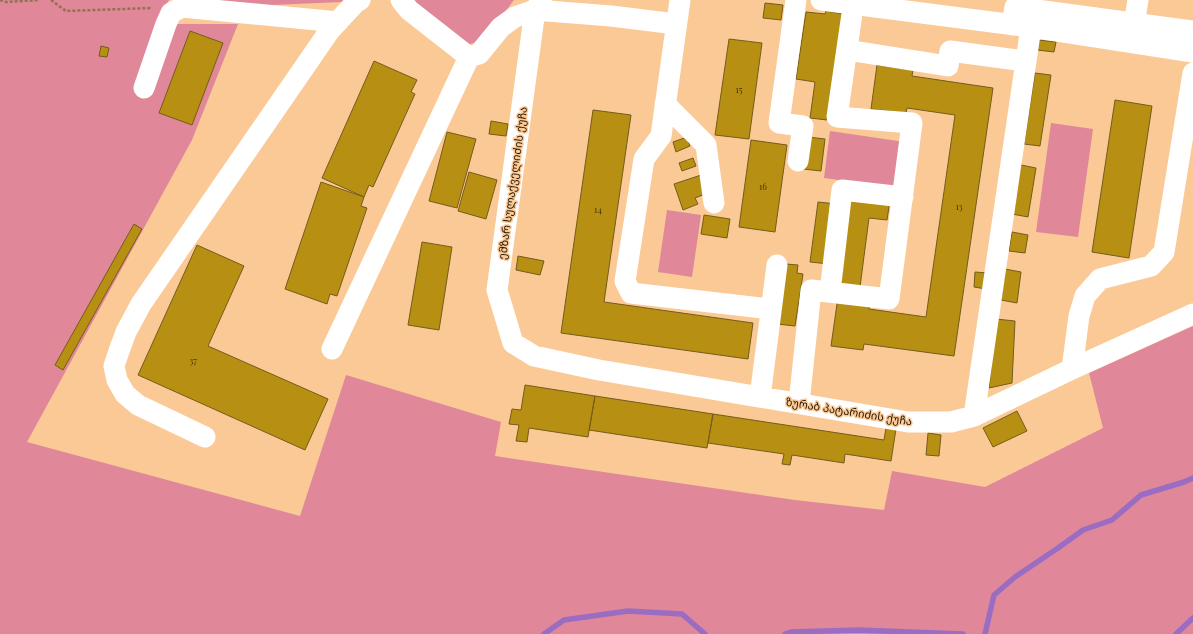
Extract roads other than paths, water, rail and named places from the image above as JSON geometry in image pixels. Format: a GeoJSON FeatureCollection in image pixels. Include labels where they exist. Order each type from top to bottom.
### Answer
{"type":"FeatureCollection","features":[{"type":"Feature","properties":{"kind":"street"},"geometry":{"type":"LineString","coordinates":[[205,437],[138,406],[124,394],[117,380],[114,366],[118,351],[141,304],[330,30],[356,2],[360,0]]}},
{"type":"Feature","properties":{"kind":"street"},"geometry":{"type":"LineString","coordinates":[[401,0],[409,10],[469,57]]}},
{"type":"Feature","properties":{"kind":"street"},"geometry":{"type":"LineString","coordinates":[[680,0],[661,136],[644,159],[625,281],[631,293],[771,309]]}},
{"type":"Feature","properties":{"kind":"street"},"geometry":{"type":"LineString","coordinates":[[796,0],[779,123],[803,126],[798,161]]}},
{"type":"Feature","properties":{"kind":"street"},"geometry":{"type":"LineString","coordinates":[[821,0],[854,2],[1021,26],[1133,33],[1193,31]]}},
{"type":"Feature","properties":{"kind":"street"},"geometry":{"type":"LineString","coordinates":[[1133,33],[1138,0]]}},
{"type":"Feature","properties":{"kind":"street"},"geometry":{"type":"LineString","coordinates":[[799,403],[811,290],[890,299],[912,123],[837,117],[854,2]]}},
{"type":"Feature","properties":{"kind":"street"},"geometry":{"type":"LineString","coordinates":[[332,349],[469,57],[479,54],[501,28],[515,17],[538,5],[676,24]]}},
{"type":"Feature","properties":{"kind":"street","name":"ემზარ სულაქველიძის ქუჩა"},"geometry":{"type":"LineString","coordinates":[[534,356],[513,343],[497,290],[538,5]]}},
{"type":"Feature","properties":{"kind":"street"},"geometry":{"type":"LineString","coordinates":[[144,88],[166,24],[172,13],[182,7],[338,22]]}},
{"type":"Feature","properties":{"kind":"street"},"geometry":{"type":"LineString","coordinates":[[974,416],[1025,61],[1021,26]]}},
{"type":"Feature","properties":{"kind":"street"},"geometry":{"type":"LineString","coordinates":[[1133,33],[1193,52]]}},
{"type":"Feature","properties":{"kind":"street"},"geometry":{"type":"LineString","coordinates":[[847,50],[948,66],[950,51],[1025,61]]}},
{"type":"Feature","properties":{"kind":"street"},"geometry":{"type":"LineString","coordinates":[[1072,369],[1079,316],[1085,296],[1100,279],[1151,266],[1164,252],[1193,73]]}},
{"type":"Feature","properties":{"kind":"street"},"geometry":{"type":"LineString","coordinates":[[665,104],[706,145],[714,203]]}},
{"type":"Feature","properties":{"kind":"street"},"geometry":{"type":"LineString","coordinates":[[830,292],[842,190],[903,197]]}},
{"type":"Feature","properties":{"kind":"street"},"geometry":{"type":"LineString","coordinates":[[760,397],[777,265]]}},
{"type":"Feature","properties":{"kind":"street","name":"ზურაბ პატარიძის ქუჩა"},"geometry":{"type":"LineString","coordinates":[[534,356],[599,370],[908,422],[951,422],[974,416],[1072,369],[1193,314]]}},
{"type":"Feature","properties":{"kind":"waterway"},"geometry":{"type":"LineString","coordinates":[[985,634],[994,595],[1015,577],[1083,530],[1112,520],[1141,495],[1193,478]]}},
{"type":"Feature","properties":{"kind":"waterway"},"geometry":{"type":"LineString","coordinates":[[544,634],[564,620],[628,611],[682,614],[705,634]]}},
{"type":"Feature","properties":{"kind":"waterway"},"geometry":{"type":"LineString","coordinates":[[1176,634],[1193,618]]}},
{"type":"Feature","properties":{"kind":"waterway"},"geometry":{"type":"LineString","coordinates":[[785,634],[791,632],[858,630],[963,634]]}}]}
